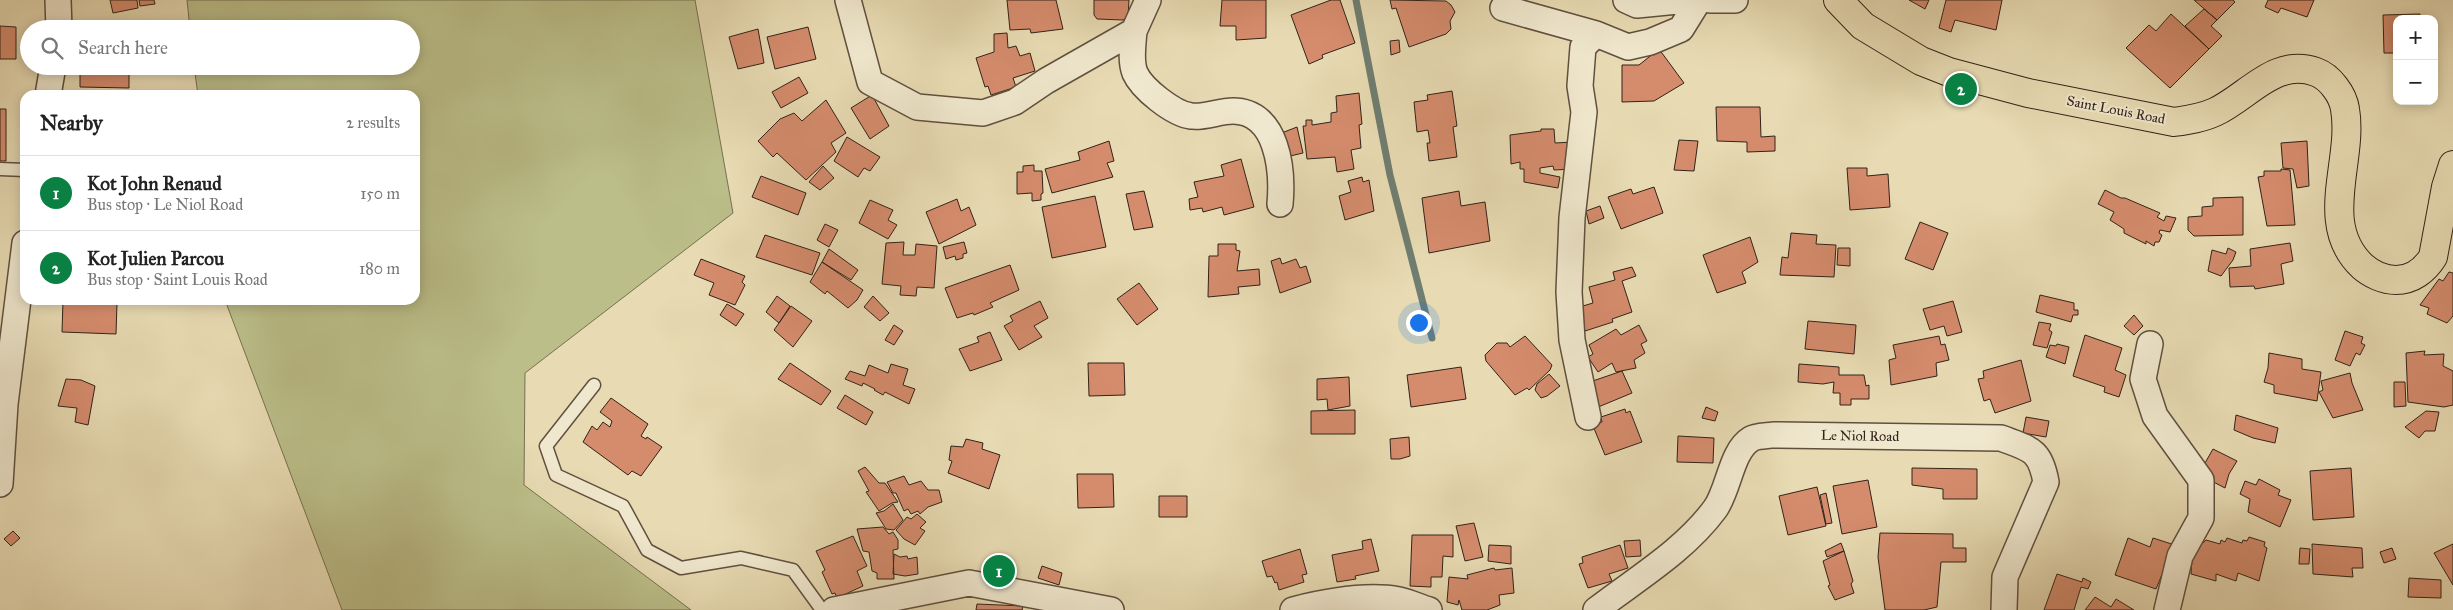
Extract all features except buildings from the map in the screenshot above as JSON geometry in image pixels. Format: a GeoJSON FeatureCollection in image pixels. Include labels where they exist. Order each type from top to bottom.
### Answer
{"type":"FeatureCollection","features":[{"type":"Feature","properties":{"kind":"main road","name":"Saint Louis Road"},"geometry":{"type":"LineString","coordinates":[[1838,0],[1863,26],[1921,61],[1948,72],[2012,89],[2174,122],[2195,119],[2215,112],[2277,72],[2294,68],[2318,73],[2341,96],[2345,108],[2347,128],[2339,209],[2344,236],[2356,260],[2366,269],[2390,280],[2404,280],[2418,274],[2428,265],[2433,257],[2446,187],[2453,166]]}},
{"type":"Feature","properties":{"kind":"street"},"geometry":{"type":"LineString","coordinates":[[58,0],[59,20]]}},
{"type":"Feature","properties":{"kind":"street"},"geometry":{"type":"LineString","coordinates":[[848,0],[870,82],[917,107],[983,113],[1007,105],[1134,32]]}},
{"type":"Feature","properties":{"kind":"street"},"geometry":{"type":"LineString","coordinates":[[1148,0],[1134,32],[1133,57],[1136,73],[1148,88],[1179,114],[1193,117],[1235,111],[1257,118],[1275,141],[1282,180],[1280,204]]}},
{"type":"Feature","properties":{"kind":"street"},"geometry":{"type":"LineString","coordinates":[[1626,0],[1637,5],[1688,0]]}},
{"type":"Feature","properties":{"kind":"street"},"geometry":{"type":"LineString","coordinates":[[1503,8],[1596,34],[1628,46],[1650,42],[1681,29],[1699,0]]}},
{"type":"Feature","properties":{"kind":"street"},"geometry":{"type":"LineString","coordinates":[[1710,0],[1735,0]]}},
{"type":"Feature","properties":{"kind":"street"},"geometry":{"type":"LineString","coordinates":[[1588,417],[1572,340],[1569,292],[1572,218],[1584,112],[1580,86],[1583,46],[1596,34]]}},
{"type":"Feature","properties":{"kind":"street"},"geometry":{"type":"LineString","coordinates":[[49,90],[51,75]]}},
{"type":"Feature","properties":{"kind":"street"},"geometry":{"type":"LineString","coordinates":[[0,484],[2,404],[20,278]]}},
{"type":"Feature","properties":{"kind":"street"},"geometry":{"type":"LineString","coordinates":[[2150,344],[2143,379],[2155,416],[2201,480],[2201,518],[2180,556],[2167,610]]}},
{"type":"Feature","properties":{"kind":"street","name":"Le Niol Road"},"geometry":{"type":"LineString","coordinates":[[1596,610],[1690,538],[1716,508],[1731,475],[1738,450],[1752,438],[1773,435],[2001,438],[2032,449],[2043,465],[2046,482],[2005,577],[2004,610]]}},
{"type":"Feature","properties":{"kind":"street"},"geometry":{"type":"LineString","coordinates":[[834,610],[969,583],[1111,610]]}},
{"type":"Feature","properties":{"kind":"street"},"geometry":{"type":"LineString","coordinates":[[1293,610],[1328,602],[1368,599],[1399,600],[1429,610]]}},
{"type":"Feature","properties":{"kind":"lane"},"geometry":{"type":"LineString","coordinates":[[0,169],[20,170]]}},
{"type":"Feature","properties":{"kind":"lane"},"geometry":{"type":"LineString","coordinates":[[594,385],[546,446],[556,475],[623,506],[647,550],[682,568],[741,558],[793,570],[822,610]]}},
{"type":"Feature","properties":{"kind":"green space"},"geometry":{"type":"Polygon","coordinates":[[[187,0],[695,0],[733,213],[525,373],[524,485],[691,610],[342,610],[227,305],[420,305],[420,90],[197,90],[195,75],[420,75],[420,20],[189,20],[187,0]]]}},
{"type":"Feature","properties":{"kind":"waterway"},"geometry":{"type":"LineString","coordinates":[[1356,0],[1390,175],[1432,338]]}},
{"type":"Feature","properties":{"kind":"place","name":"Kot Julien Parcou"},"geometry":{"type":"Point","coordinates":[1961,89]}},
{"type":"Feature","properties":{"kind":"place","name":"Kot John Renaud"},"geometry":{"type":"Point","coordinates":[999,571]}}]}
